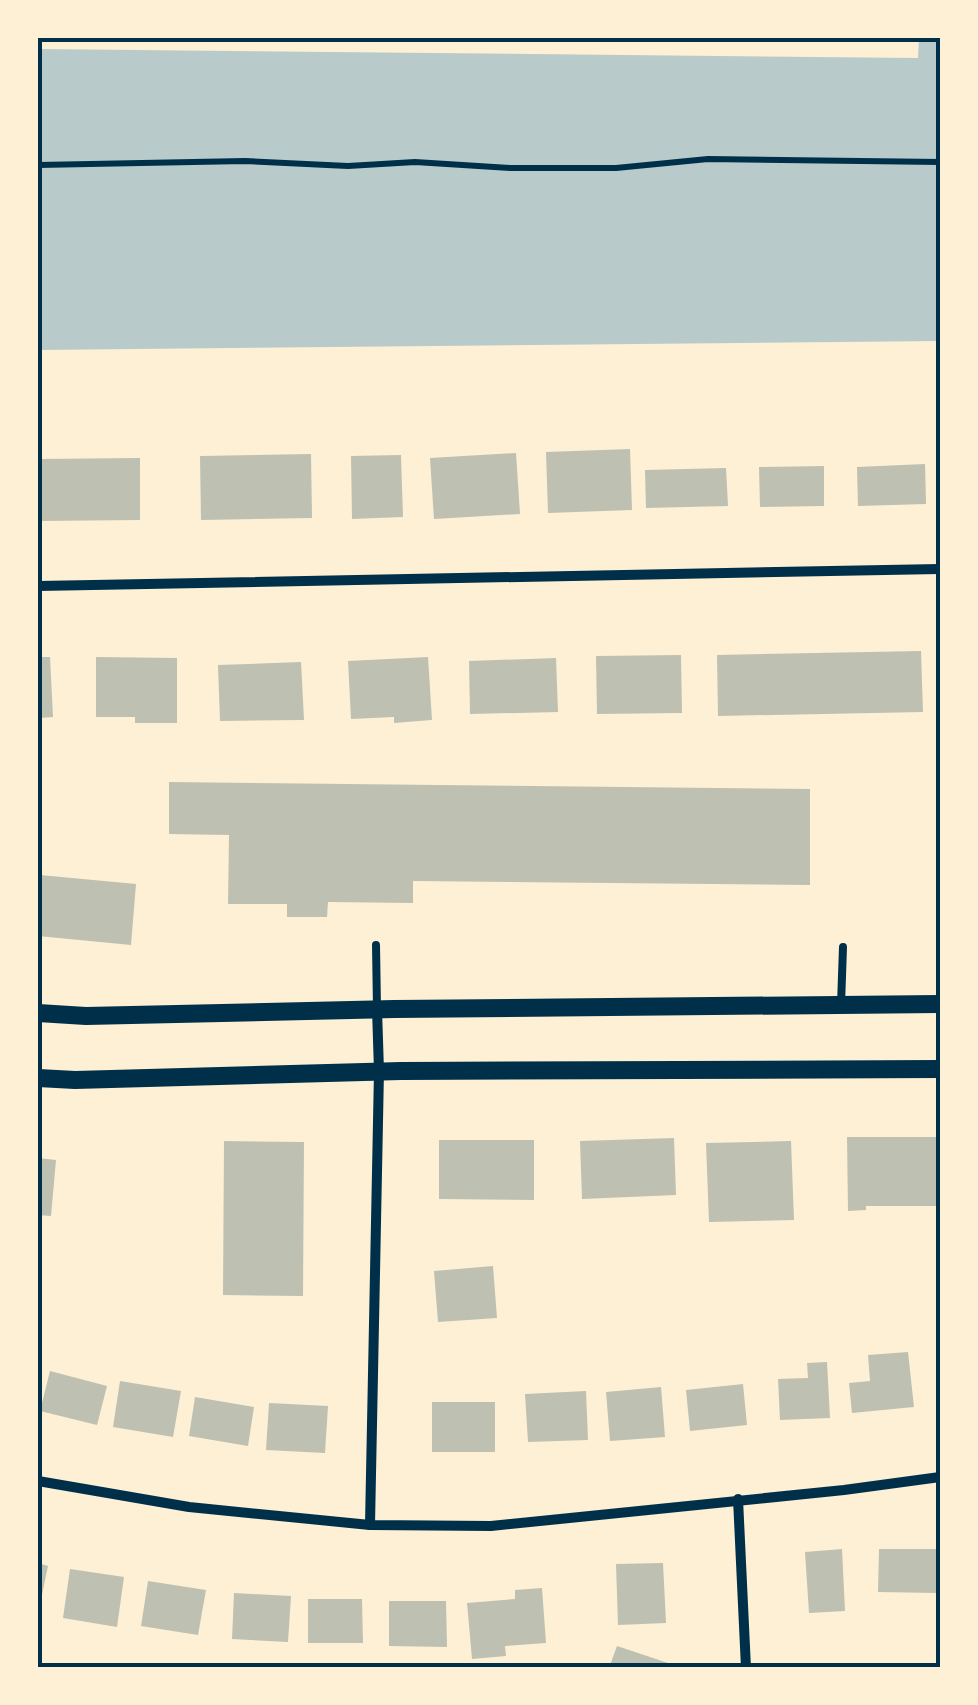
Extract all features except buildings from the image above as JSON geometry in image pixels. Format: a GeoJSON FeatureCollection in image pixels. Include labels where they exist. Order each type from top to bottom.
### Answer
{"type":"FeatureCollection","features":[{"type":"Feature","properties":{"kind":"street"},"geometry":{"type":"LineString","coordinates":[[38,586],[940,569]]}},
{"type":"Feature","properties":{"kind":"street"},"geometry":{"type":"LineString","coordinates":[[38,1013],[86,1016],[940,1004]]}},
{"type":"Feature","properties":{"kind":"street"},"geometry":{"type":"LineString","coordinates":[[370,1525],[377,1009]]}},
{"type":"Feature","properties":{"kind":"street"},"geometry":{"type":"LineString","coordinates":[[38,1078],[940,1068]]}},
{"type":"Feature","properties":{"kind":"street"},"geometry":{"type":"LineString","coordinates":[[38,1481],[190,1507],[370,1525],[491,1526],[940,1476]]}},
{"type":"Feature","properties":{"kind":"street"},"geometry":{"type":"LineString","coordinates":[[738,1499],[746,1668]]}},
{"type":"Feature","properties":{"kind":"lane"},"geometry":{"type":"LineString","coordinates":[[376,945],[377,1009]]}},
{"type":"Feature","properties":{"kind":"lane"},"geometry":{"type":"LineString","coordinates":[[841,1004],[843,946]]}},
{"type":"Feature","properties":{"kind":"path"},"geometry":{"type":"LineString","coordinates":[[38,165],[245,161],[348,166],[415,162],[510,168],[616,168],[708,159],[940,162]]}},
{"type":"Feature","properties":{"kind":"shaded area"},"geometry":{"type":"Polygon","coordinates":[[[919,38],[940,38],[940,341],[38,350],[38,49],[918,58],[919,38]]]}}]}
